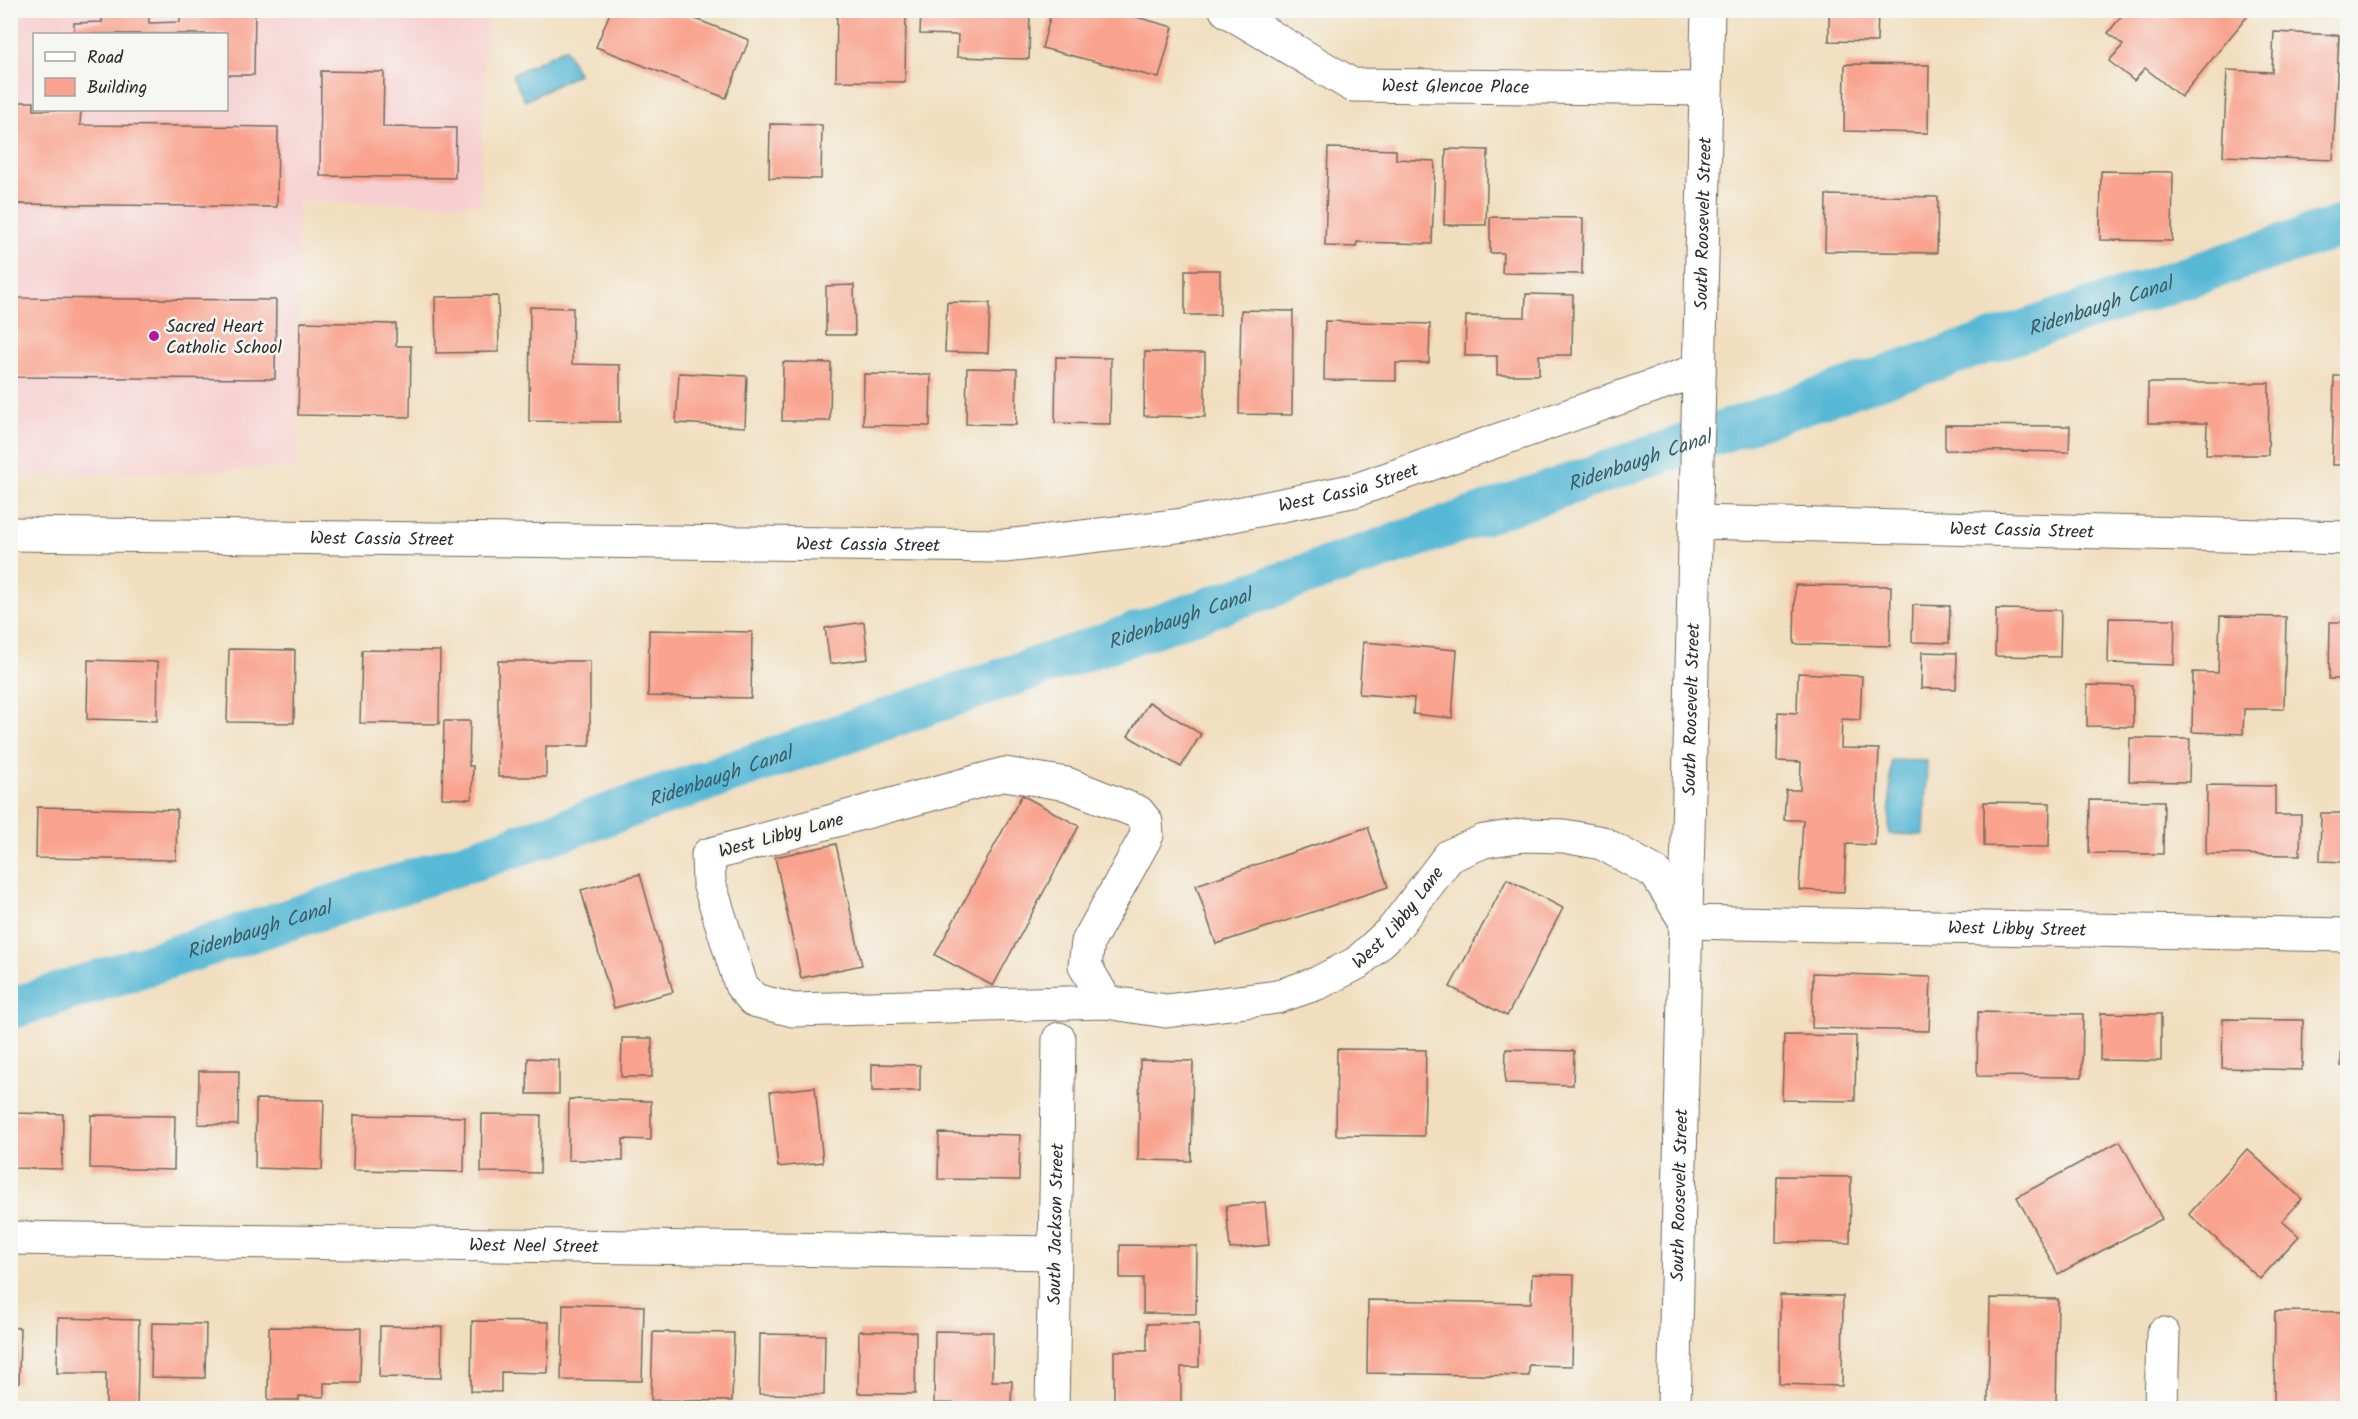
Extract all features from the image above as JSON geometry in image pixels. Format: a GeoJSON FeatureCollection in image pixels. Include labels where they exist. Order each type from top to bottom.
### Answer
{"type":"FeatureCollection","features":[{"type":"Feature","properties":{"kind":"street","name":"West Glencoe Place"},"geometry":{"type":"LineString","coordinates":[[1227,10],[1352,85],[1706,89]]}},
{"type":"Feature","properties":{"kind":"street","name":"South Roosevelt Street"},"geometry":{"type":"LineString","coordinates":[[1674,1408],[1708,10]]}},
{"type":"Feature","properties":{"kind":"street","name":"West Cassia Street"},"geometry":{"type":"LineString","coordinates":[[10,534],[1005,546],[1184,525],[1356,490],[1699,370]]}},
{"type":"Feature","properties":{"kind":"street","name":"West Cassia Street"},"geometry":{"type":"LineString","coordinates":[[1696,522],[2348,538]]}},
{"type":"Feature","properties":{"kind":"street","name":"West Libby Lane"},"geometry":{"type":"LineString","coordinates":[[1106,1002],[1085,966],[1089,942],[1148,835],[1146,822],[1138,812],[1067,784],[1005,774],[708,855],[709,883],[741,985],[754,1000],[793,1010],[1106,1002],[1166,1011],[1277,997],[1318,983],[1357,963],[1393,930],[1449,856],[1484,841],[1524,835],[1564,836],[1602,843],[1656,873],[1686,922]]}},
{"type":"Feature","properties":{"kind":"street","name":"West Libby Street"},"geometry":{"type":"LineString","coordinates":[[1686,922],[2348,935]]}},
{"type":"Feature","properties":{"kind":"street","name":"South Jackson Street"},"geometry":{"type":"LineString","coordinates":[[1052,1408],[1059,1039]]}},
{"type":"Feature","properties":{"kind":"street","name":"West Neel Street"},"geometry":{"type":"LineString","coordinates":[[10,1238],[1055,1253]]}},
{"type":"Feature","properties":{"kind":"street"},"geometry":{"type":"LineString","coordinates":[[2162,1408],[2163,1334]]}},
{"type":"Feature","properties":{"kind":"shaded area","name":"Sacred Heart Catholic School"},"geometry":{"type":"Polygon","coordinates":[[[10,11],[486,11],[480,204],[298,202],[297,468],[11,477],[10,11]]]}},
{"type":"Feature","properties":{"kind":"water"},"geometry":{"type":"Polygon","coordinates":[[[565,48],[578,74],[525,101],[512,75],[565,48]]]}},
{"type":"Feature","properties":{"kind":"water"},"geometry":{"type":"Polygon","coordinates":[[[1891,760],[1927,761],[1924,835],[1889,834],[1891,760]]]}},
{"type":"Feature","properties":{"kind":"building"},"geometry":{"type":"Polygon","coordinates":[[[102,10],[149,10],[149,23],[180,22],[180,10],[255,10],[254,75],[228,75],[228,33],[74,33],[74,23],[102,22],[102,10]]]}},
{"type":"Feature","properties":{"kind":"building"},"geometry":{"type":"Polygon","coordinates":[[[611,10],[673,10],[749,40],[726,98],[596,47],[611,10]]]}},
{"type":"Feature","properties":{"kind":"building"},"geometry":{"type":"Polygon","coordinates":[[[837,10],[906,10],[905,82],[836,81],[837,10]]]}},
{"type":"Feature","properties":{"kind":"building"},"geometry":{"type":"Polygon","coordinates":[[[921,10],[1030,10],[1029,59],[957,57],[958,35],[920,34],[921,10]]]}},
{"type":"Feature","properties":{"kind":"building"},"geometry":{"type":"Polygon","coordinates":[[[1052,10],[1111,10],[1173,27],[1159,78],[1042,48],[1052,10]]]}},
{"type":"Feature","properties":{"kind":"building"},"geometry":{"type":"Polygon","coordinates":[[[1458,10],[1484,10],[1484,13],[1458,13],[1458,10]]]}},
{"type":"Feature","properties":{"kind":"building"},"geometry":{"type":"Polygon","coordinates":[[[1829,10],[1878,10],[1877,42],[1829,41],[1829,10]]]}},
{"type":"Feature","properties":{"kind":"building"},"geometry":{"type":"Polygon","coordinates":[[[2126,10],[2248,10],[2251,12],[2181,97],[2145,68],[2134,81],[2109,61],[2123,45],[2108,33],[2126,10]]]}},
{"type":"Feature","properties":{"kind":"building"},"geometry":{"type":"Polygon","coordinates":[[[2274,32],[2339,35],[2333,160],[2223,156],[2227,70],[2272,72],[2274,32]]]}},
{"type":"Feature","properties":{"kind":"building"},"geometry":{"type":"Polygon","coordinates":[[[1845,64],[1929,65],[1928,133],[1844,131],[1845,64]]]}},
{"type":"Feature","properties":{"kind":"building"},"geometry":{"type":"Polygon","coordinates":[[[321,71],[384,72],[383,127],[456,128],[455,178],[320,176],[321,71]]]}},
{"type":"Feature","properties":{"kind":"building"},"geometry":{"type":"Polygon","coordinates":[[[10,102],[33,102],[33,111],[81,111],[80,125],[278,127],[277,207],[16,204],[15,298],[276,300],[275,379],[10,377],[10,102]]]}},
{"type":"Feature","properties":{"kind":"building"},"geometry":{"type":"Polygon","coordinates":[[[770,124],[822,125],[821,179],[769,178],[770,124]]]}},
{"type":"Feature","properties":{"kind":"building"},"geometry":{"type":"Polygon","coordinates":[[[1328,148],[1396,150],[1396,159],[1435,161],[1432,244],[1357,242],[1356,247],[1325,246],[1328,148]]]}},
{"type":"Feature","properties":{"kind":"building"},"geometry":{"type":"Polygon","coordinates":[[[1446,149],[1488,150],[1486,225],[1444,225],[1446,149]]]}},
{"type":"Feature","properties":{"kind":"building"},"geometry":{"type":"Polygon","coordinates":[[[2101,171],[2173,172],[2172,241],[2100,240],[2101,171]]]}},
{"type":"Feature","properties":{"kind":"building"},"geometry":{"type":"Polygon","coordinates":[[[1826,195],[1938,197],[1937,253],[1825,251],[1826,195]]]}},
{"type":"Feature","properties":{"kind":"building"},"geometry":{"type":"Polygon","coordinates":[[[1490,217],[1583,218],[1582,274],[1502,273],[1503,253],[1490,253],[1490,217]]]}},
{"type":"Feature","properties":{"kind":"building"},"geometry":{"type":"Polygon","coordinates":[[[1185,270],[1220,270],[1220,315],[1185,315],[1185,270]]]}},
{"type":"Feature","properties":{"kind":"building"},"geometry":{"type":"Polygon","coordinates":[[[854,285],[855,335],[826,335],[826,286],[854,285]]]}},
{"type":"Feature","properties":{"kind":"building"},"geometry":{"type":"Polygon","coordinates":[[[1526,294],[1573,295],[1572,355],[1539,355],[1539,375],[1497,375],[1497,356],[1465,356],[1466,316],[1525,317],[1526,294]]]}},
{"type":"Feature","properties":{"kind":"building"},"geometry":{"type":"Polygon","coordinates":[[[498,296],[499,352],[436,353],[435,297],[498,296]]]}},
{"type":"Feature","properties":{"kind":"building"},"geometry":{"type":"Polygon","coordinates":[[[947,302],[990,303],[988,353],[945,352],[947,302]]]}},
{"type":"Feature","properties":{"kind":"building"},"geometry":{"type":"Polygon","coordinates":[[[530,307],[573,308],[572,364],[620,365],[620,422],[529,421],[530,307]]]}},
{"type":"Feature","properties":{"kind":"building"},"geometry":{"type":"Polygon","coordinates":[[[1241,310],[1293,311],[1292,415],[1239,414],[1241,310]]]}},
{"type":"Feature","properties":{"kind":"building"},"geometry":{"type":"Polygon","coordinates":[[[1325,321],[1430,324],[1429,363],[1396,363],[1396,381],[1324,380],[1325,321]]]}},
{"type":"Feature","properties":{"kind":"building"},"geometry":{"type":"Polygon","coordinates":[[[300,322],[396,324],[396,346],[411,346],[410,417],[298,415],[300,322]]]}},
{"type":"Feature","properties":{"kind":"building"},"geometry":{"type":"Polygon","coordinates":[[[1145,352],[1205,353],[1205,417],[1144,416],[1145,352]]]}},
{"type":"Feature","properties":{"kind":"building"},"geometry":{"type":"Polygon","coordinates":[[[1056,357],[1111,358],[1110,424],[1055,423],[1056,357]]]}},
{"type":"Feature","properties":{"kind":"building"},"geometry":{"type":"Polygon","coordinates":[[[783,362],[831,363],[830,421],[782,421],[783,362]]]}},
{"type":"Feature","properties":{"kind":"building"},"geometry":{"type":"Polygon","coordinates":[[[967,368],[1017,369],[1016,425],[966,424],[967,368]]]}},
{"type":"Feature","properties":{"kind":"building"},"geometry":{"type":"Polygon","coordinates":[[[679,373],[747,376],[745,427],[676,423],[679,373]]]}},
{"type":"Feature","properties":{"kind":"building"},"geometry":{"type":"Polygon","coordinates":[[[864,374],[931,375],[930,426],[863,425],[864,374]]]}},
{"type":"Feature","properties":{"kind":"building"},"geometry":{"type":"Polygon","coordinates":[[[2334,376],[2348,376],[2348,465],[2332,465],[2334,376]]]}},
{"type":"Feature","properties":{"kind":"building"},"geometry":{"type":"Polygon","coordinates":[[[2148,383],[2269,383],[2268,455],[2206,455],[2207,423],[2148,423],[2148,383]]]}},
{"type":"Feature","properties":{"kind":"building"},"geometry":{"type":"Polygon","coordinates":[[[1945,425],[2070,426],[2069,452],[1945,450],[1945,425]]]}},
{"type":"Feature","properties":{"kind":"building"},"geometry":{"type":"Polygon","coordinates":[[[1795,585],[1891,586],[1890,646],[1794,644],[1795,585]]]}},
{"type":"Feature","properties":{"kind":"building"},"geometry":{"type":"Polygon","coordinates":[[[1913,605],[1950,606],[1949,643],[1912,642],[1913,605]]]}},
{"type":"Feature","properties":{"kind":"building"},"geometry":{"type":"Polygon","coordinates":[[[1996,609],[2061,610],[2060,657],[1995,656],[1996,609]]]}},
{"type":"Feature","properties":{"kind":"building"},"geometry":{"type":"Polygon","coordinates":[[[2220,616],[2286,617],[2284,709],[2244,709],[2243,734],[2192,732],[2193,672],[2218,673],[2220,616]]]}},
{"type":"Feature","properties":{"kind":"building"},"geometry":{"type":"Polygon","coordinates":[[[2109,618],[2175,619],[2174,665],[2108,663],[2109,618]]]}},
{"type":"Feature","properties":{"kind":"building"},"geometry":{"type":"Polygon","coordinates":[[[864,622],[868,659],[830,664],[825,628],[864,622]]]}},
{"type":"Feature","properties":{"kind":"building"},"geometry":{"type":"Polygon","coordinates":[[[2330,622],[2348,622],[2348,679],[2329,679],[2330,622]]]}},
{"type":"Feature","properties":{"kind":"building"},"geometry":{"type":"Polygon","coordinates":[[[649,630],[752,632],[751,698],[648,696],[649,630]]]}},
{"type":"Feature","properties":{"kind":"building"},"geometry":{"type":"Polygon","coordinates":[[[1363,642],[1457,650],[1452,718],[1413,714],[1414,698],[1359,694],[1363,642]]]}},
{"type":"Feature","properties":{"kind":"building"},"geometry":{"type":"Polygon","coordinates":[[[229,649],[295,650],[294,723],[227,722],[229,649]]]}},
{"type":"Feature","properties":{"kind":"building"},"geometry":{"type":"Polygon","coordinates":[[[362,650],[440,651],[439,724],[360,723],[362,650]]]}},
{"type":"Feature","properties":{"kind":"building"},"geometry":{"type":"Polygon","coordinates":[[[1922,652],[1957,653],[1956,689],[1921,688],[1922,652]]]}},
{"type":"Feature","properties":{"kind":"building"},"geometry":{"type":"Polygon","coordinates":[[[88,660],[158,662],[157,721],[87,719],[88,660]]]}},
{"type":"Feature","properties":{"kind":"building"},"geometry":{"type":"Polygon","coordinates":[[[498,661],[590,661],[590,746],[546,746],[546,777],[498,777],[498,661]]]}},
{"type":"Feature","properties":{"kind":"building"},"geometry":{"type":"Polygon","coordinates":[[[1798,673],[1862,676],[1860,720],[1842,719],[1841,748],[1879,749],[1875,845],[1846,844],[1844,892],[1799,890],[1803,820],[1784,820],[1786,790],[1800,790],[1801,762],[1777,761],[1778,712],[1797,713],[1798,673]]]}},
{"type":"Feature","properties":{"kind":"building"},"geometry":{"type":"Polygon","coordinates":[[[2087,685],[2133,686],[2133,727],[2087,726],[2087,685]]]}},
{"type":"Feature","properties":{"kind":"building"},"geometry":{"type":"Polygon","coordinates":[[[1149,702],[1201,734],[1181,767],[1128,736],[1149,702]]]}},
{"type":"Feature","properties":{"kind":"building"},"geometry":{"type":"Polygon","coordinates":[[[444,721],[470,721],[469,766],[473,766],[472,799],[442,798],[444,721]]]}},
{"type":"Feature","properties":{"kind":"building"},"geometry":{"type":"Polygon","coordinates":[[[2130,738],[2190,739],[2189,782],[2129,781],[2130,738]]]}},
{"type":"Feature","properties":{"kind":"building"},"geometry":{"type":"Polygon","coordinates":[[[2207,785],[2275,786],[2275,815],[2301,815],[2300,855],[2206,854],[2207,785]]]}},
{"type":"Feature","properties":{"kind":"building"},"geometry":{"type":"Polygon","coordinates":[[[1022,795],[1079,826],[993,986],[935,955],[1022,795]]]}},
{"type":"Feature","properties":{"kind":"building"},"geometry":{"type":"Polygon","coordinates":[[[2090,800],[2164,801],[2163,854],[2089,853],[2090,800]]]}},
{"type":"Feature","properties":{"kind":"building"},"geometry":{"type":"Polygon","coordinates":[[[1984,802],[2050,803],[2049,847],[1984,846],[1984,802]]]}},
{"type":"Feature","properties":{"kind":"building"},"geometry":{"type":"Polygon","coordinates":[[[37,807],[177,810],[176,860],[36,858],[37,807]]]}},
{"type":"Feature","properties":{"kind":"building"},"geometry":{"type":"Polygon","coordinates":[[[2321,813],[2348,813],[2348,862],[2320,861],[2321,813]]]}},
{"type":"Feature","properties":{"kind":"building"},"geometry":{"type":"Polygon","coordinates":[[[1368,827],[1388,887],[1216,944],[1196,885],[1368,827]]]}},
{"type":"Feature","properties":{"kind":"building"},"geometry":{"type":"Polygon","coordinates":[[[836,844],[862,965],[801,978],[775,857],[836,844]]]}},
{"type":"Feature","properties":{"kind":"building"},"geometry":{"type":"Polygon","coordinates":[[[640,874],[673,992],[614,1008],[581,890],[640,874]]]}},
{"type":"Feature","properties":{"kind":"building"},"geometry":{"type":"Polygon","coordinates":[[[1507,879],[1563,908],[1507,1016],[1450,987],[1507,879]]]}},
{"type":"Feature","properties":{"kind":"building"},"geometry":{"type":"Polygon","coordinates":[[[1813,973],[1931,977],[1929,1031],[1812,1028],[1813,973]]]}},
{"type":"Feature","properties":{"kind":"building"},"geometry":{"type":"Polygon","coordinates":[[[1978,1012],[2083,1014],[2082,1077],[1977,1076],[1978,1012]]]}},
{"type":"Feature","properties":{"kind":"building"},"geometry":{"type":"Polygon","coordinates":[[[2101,1013],[2161,1014],[2161,1061],[2100,1060],[2101,1013]]]}},
{"type":"Feature","properties":{"kind":"building"},"geometry":{"type":"Polygon","coordinates":[[[2223,1019],[2303,1020],[2302,1070],[2222,1068],[2223,1019]]]}},
{"type":"Feature","properties":{"kind":"building"},"geometry":{"type":"Polygon","coordinates":[[[2342,1021],[2348,1021],[2348,1067],[2341,1066],[2342,1021]]]}},
{"type":"Feature","properties":{"kind":"building"},"geometry":{"type":"Polygon","coordinates":[[[1784,1035],[1856,1036],[1855,1101],[1782,1100],[1784,1035]]]}},
{"type":"Feature","properties":{"kind":"building"},"geometry":{"type":"Polygon","coordinates":[[[622,1038],[652,1038],[652,1077],[621,1077],[622,1038]]]}},
{"type":"Feature","properties":{"kind":"building"},"geometry":{"type":"Polygon","coordinates":[[[1337,1049],[1426,1050],[1424,1136],[1336,1135],[1337,1049]]]}},
{"type":"Feature","properties":{"kind":"building"},"geometry":{"type":"Polygon","coordinates":[[[1506,1049],[1574,1051],[1573,1085],[1505,1083],[1506,1049]]]}},
{"type":"Feature","properties":{"kind":"building"},"geometry":{"type":"Polygon","coordinates":[[[528,1058],[559,1060],[559,1094],[527,1094],[528,1058]]]}},
{"type":"Feature","properties":{"kind":"building"},"geometry":{"type":"Polygon","coordinates":[[[1140,1060],[1193,1061],[1191,1161],[1138,1160],[1140,1060]]]}},
{"type":"Feature","properties":{"kind":"building"},"geometry":{"type":"Polygon","coordinates":[[[872,1064],[920,1065],[920,1091],[872,1091],[872,1064]]]}},
{"type":"Feature","properties":{"kind":"building"},"geometry":{"type":"Polygon","coordinates":[[[199,1071],[239,1071],[238,1125],[198,1124],[199,1071]]]}},
{"type":"Feature","properties":{"kind":"building"},"geometry":{"type":"Polygon","coordinates":[[[815,1087],[823,1162],[778,1167],[770,1092],[815,1087]]]}},
{"type":"Feature","properties":{"kind":"building"},"geometry":{"type":"Polygon","coordinates":[[[256,1099],[324,1100],[322,1170],[255,1168],[256,1099]]]}},
{"type":"Feature","properties":{"kind":"building"},"geometry":{"type":"Polygon","coordinates":[[[569,1099],[651,1101],[651,1140],[623,1139],[623,1161],[568,1160],[569,1099]]]}},
{"type":"Feature","properties":{"kind":"building"},"geometry":{"type":"Polygon","coordinates":[[[10,1113],[63,1114],[62,1169],[10,1168],[10,1113]]]}},
{"type":"Feature","properties":{"kind":"building"},"geometry":{"type":"Polygon","coordinates":[[[482,1114],[541,1115],[540,1173],[481,1172],[482,1114]]]}},
{"type":"Feature","properties":{"kind":"building"},"geometry":{"type":"Polygon","coordinates":[[[91,1115],[175,1116],[174,1170],[90,1168],[91,1115]]]}},
{"type":"Feature","properties":{"kind":"building"},"geometry":{"type":"Polygon","coordinates":[[[354,1115],[465,1117],[464,1172],[353,1170],[354,1115]]]}},
{"type":"Feature","properties":{"kind":"building"},"geometry":{"type":"Polygon","coordinates":[[[939,1133],[1020,1135],[1019,1180],[938,1179],[939,1133]]]}},
{"type":"Feature","properties":{"kind":"building"},"geometry":{"type":"Polygon","coordinates":[[[2120,1141],[2162,1219],[2058,1274],[2017,1197],[2120,1141]]]}},
{"type":"Feature","properties":{"kind":"building"},"geometry":{"type":"Polygon","coordinates":[[[2247,1149],[2302,1199],[2282,1221],[2299,1236],[2260,1279],[2189,1214],[2247,1149]]]}},
{"type":"Feature","properties":{"kind":"building"},"geometry":{"type":"Polygon","coordinates":[[[1777,1176],[1851,1177],[1850,1243],[1776,1242],[1777,1176]]]}},
{"type":"Feature","properties":{"kind":"building"},"geometry":{"type":"Polygon","coordinates":[[[1265,1202],[1269,1245],[1230,1249],[1226,1206],[1265,1202]]]}},
{"type":"Feature","properties":{"kind":"building"},"geometry":{"type":"Polygon","coordinates":[[[1120,1245],[1197,1246],[1196,1314],[1143,1313],[1143,1278],[1120,1278],[1120,1245]]]}},
{"type":"Feature","properties":{"kind":"building"},"geometry":{"type":"Polygon","coordinates":[[[1532,1274],[1574,1275],[1572,1366],[1529,1365],[1529,1376],[1367,1373],[1368,1300],[1531,1303],[1532,1274]]]}},
{"type":"Feature","properties":{"kind":"building"},"geometry":{"type":"Polygon","coordinates":[[[1780,1295],[1843,1296],[1842,1386],[1779,1384],[1780,1295]]]}},
{"type":"Feature","properties":{"kind":"building"},"geometry":{"type":"Polygon","coordinates":[[[1990,1298],[2058,1299],[2056,1405],[1988,1404],[1990,1298]]]}},
{"type":"Feature","properties":{"kind":"building"},"geometry":{"type":"Polygon","coordinates":[[[563,1304],[644,1306],[642,1381],[561,1380],[563,1304]]]}},
{"type":"Feature","properties":{"kind":"building"},"geometry":{"type":"Polygon","coordinates":[[[2275,1311],[2348,1312],[2348,1408],[2274,1408],[2275,1311]]]}},
{"type":"Feature","properties":{"kind":"building"},"geometry":{"type":"Polygon","coordinates":[[[58,1318],[139,1320],[137,1408],[106,1408],[106,1373],[57,1373],[58,1318]]]}},
{"type":"Feature","properties":{"kind":"building"},"geometry":{"type":"Polygon","coordinates":[[[472,1321],[549,1322],[548,1373],[501,1372],[501,1392],[471,1391],[472,1321]]]}},
{"type":"Feature","properties":{"kind":"building"},"geometry":{"type":"Polygon","coordinates":[[[152,1323],[206,1324],[205,1378],[151,1377],[152,1323]]]}},
{"type":"Feature","properties":{"kind":"building"},"geometry":{"type":"Polygon","coordinates":[[[1199,1323],[1199,1367],[1181,1367],[1181,1408],[1114,1408],[1114,1351],[1147,1351],[1147,1324],[1199,1323]]]}},
{"type":"Feature","properties":{"kind":"building"},"geometry":{"type":"Polygon","coordinates":[[[380,1326],[442,1327],[441,1378],[379,1377],[380,1326]]]}},
{"type":"Feature","properties":{"kind":"building"},"geometry":{"type":"Polygon","coordinates":[[[10,1327],[20,1328],[19,1383],[10,1383],[10,1327]]]}},
{"type":"Feature","properties":{"kind":"building"},"geometry":{"type":"Polygon","coordinates":[[[269,1327],[361,1328],[360,1383],[324,1383],[324,1397],[299,1396],[299,1400],[268,1400],[269,1327]]]}},
{"type":"Feature","properties":{"kind":"building"},"geometry":{"type":"Polygon","coordinates":[[[859,1331],[916,1332],[915,1394],[858,1393],[859,1331]]]}},
{"type":"Feature","properties":{"kind":"building"},"geometry":{"type":"Polygon","coordinates":[[[935,1331],[993,1332],[992,1381],[1012,1381],[1011,1405],[934,1403],[935,1331]]]}},
{"type":"Feature","properties":{"kind":"building"},"geometry":{"type":"Polygon","coordinates":[[[653,1332],[734,1333],[732,1401],[651,1400],[653,1332]]]}},
{"type":"Feature","properties":{"kind":"building"},"geometry":{"type":"Polygon","coordinates":[[[760,1334],[825,1335],[824,1395],[759,1394],[760,1334]]]}},
{"type":"Feature","properties":{"kind":"waterway","name":"Ridenbaugh Canal"},"geometry":{"type":"LineString","coordinates":[[10,1009],[490,855],[1838,392],[2348,224]]}},
{"type":"Feature","properties":{"kind":"place","name":"Sacred Heart Catholic School"},"geometry":{"type":"Point","coordinates":[154,336]}}]}
